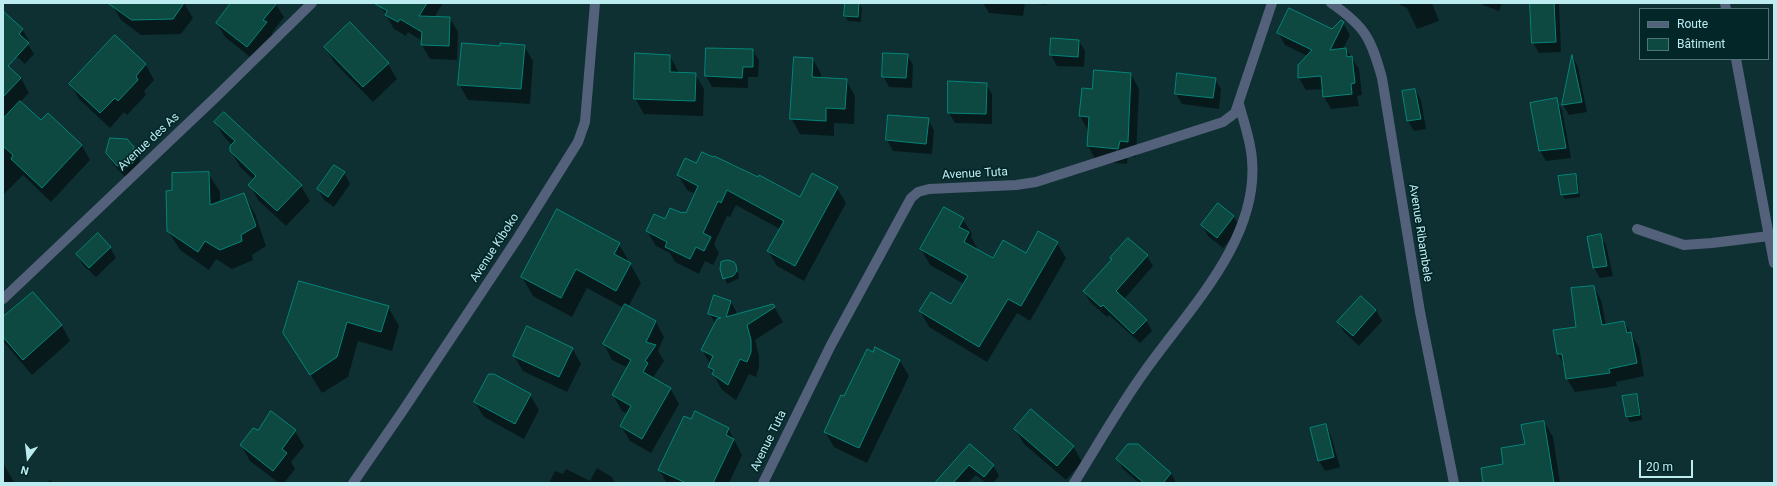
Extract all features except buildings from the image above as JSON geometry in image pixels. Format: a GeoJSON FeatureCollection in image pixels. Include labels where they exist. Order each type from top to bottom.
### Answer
{"type":"FeatureCollection","features":[{"type":"Feature","properties":{"kind":"street","name":"Avenue des As"},"geometry":{"type":"LineString","coordinates":[[3,299],[217,96],[312,3]]}},
{"type":"Feature","properties":{"kind":"street","name":"Avenue Kiboko"},"geometry":{"type":"LineString","coordinates":[[353,483],[402,412],[517,238],[578,142],[585,122],[595,3]]}},
{"type":"Feature","properties":{"kind":"street","name":"Avenue Tuta"},"geometry":{"type":"LineString","coordinates":[[763,483],[835,338],[908,202],[914,195],[922,190],[929,189],[1016,185],[1040,181],[1223,122],[1235,113],[1239,104],[1272,3]]}},
{"type":"Feature","properties":{"kind":"street","name":"Avenue Ribambele"},"geometry":{"type":"LineString","coordinates":[[1331,3],[1351,18],[1367,35],[1376,55],[1382,78],[1420,312],[1454,483]]}},
{"type":"Feature","properties":{"kind":"street"},"geometry":{"type":"LineString","coordinates":[[1736,60],[1774,263]]}},
{"type":"Feature","properties":{"kind":"street"},"geometry":{"type":"LineString","coordinates":[[1074,483],[1144,372],[1212,281],[1236,241],[1248,206],[1253,162],[1250,139],[1239,104]]}},
{"type":"Feature","properties":{"kind":"street"},"geometry":{"type":"LineString","coordinates":[[1636,229],[1684,244],[1712,243],[1769,236]]}}]}
